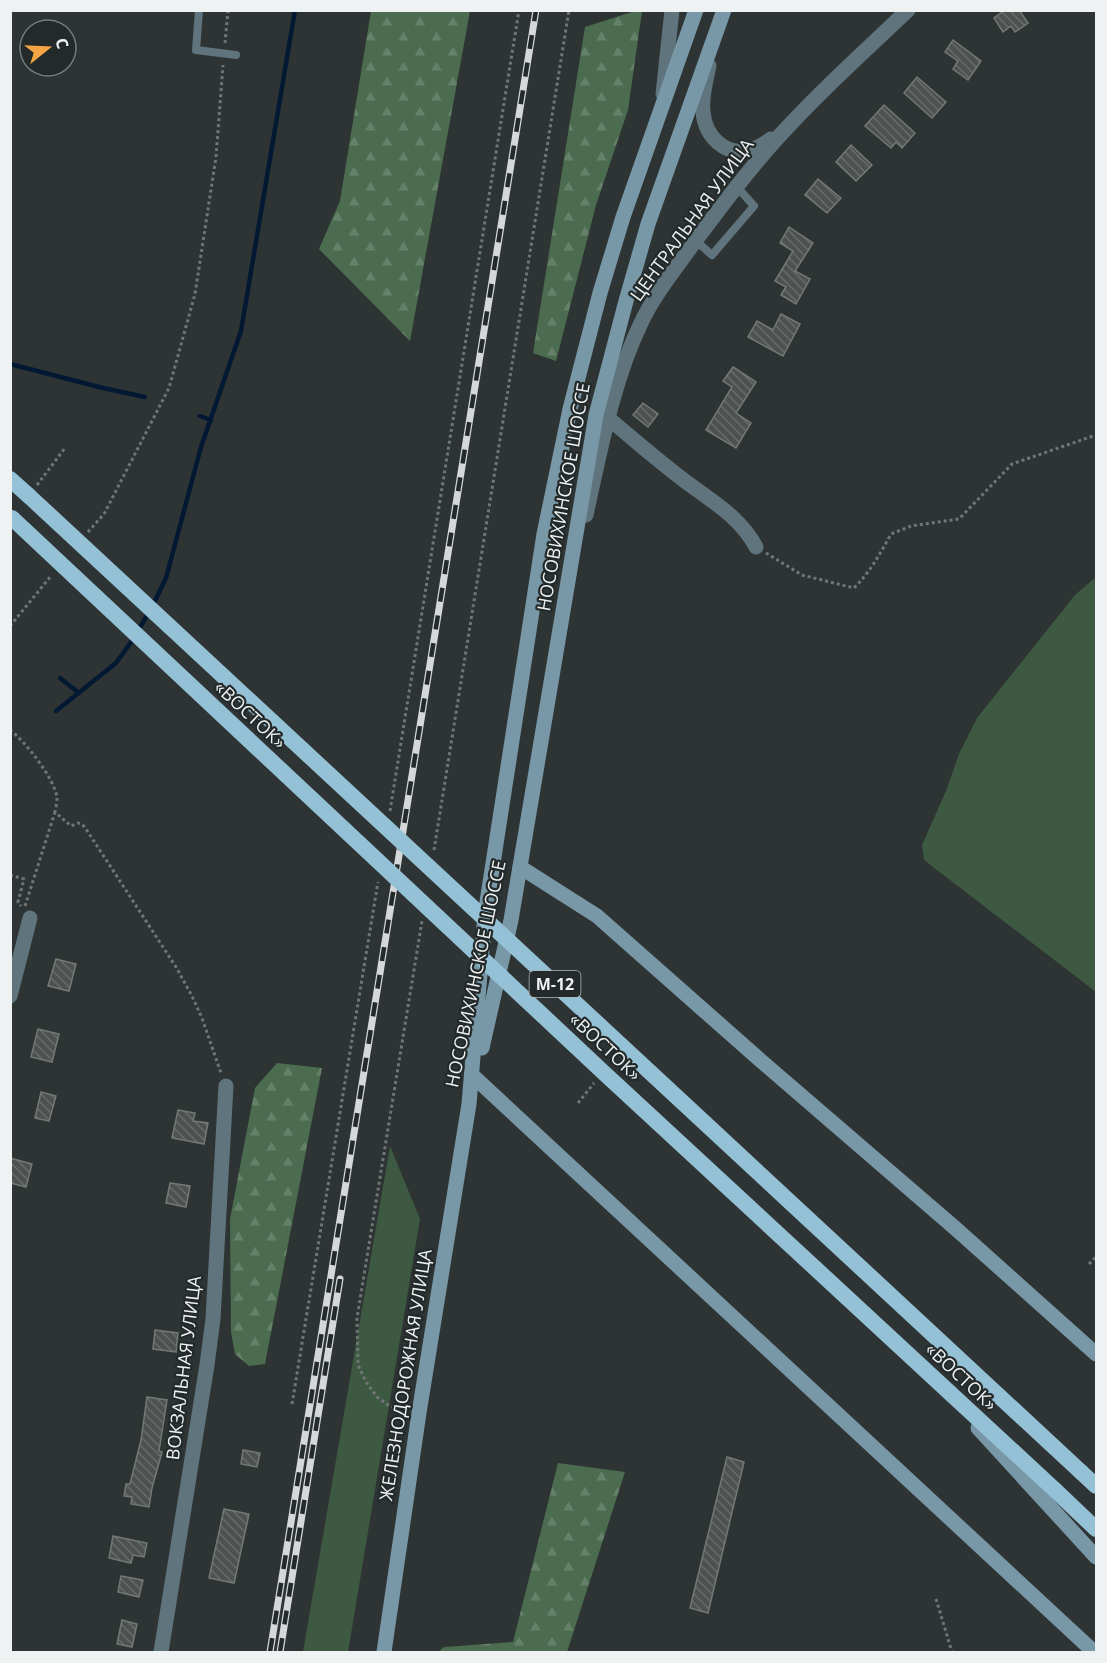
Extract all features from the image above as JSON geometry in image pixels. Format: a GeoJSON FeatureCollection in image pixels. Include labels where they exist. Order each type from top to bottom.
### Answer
{"type":"FeatureCollection","features":[{"type":"Feature","properties":{"kind":"highway","name":"«ВОСТОК»"},"geometry":{"type":"LineString","coordinates":[[10,479],[1096,1486]]}},
{"type":"Feature","properties":{"kind":"highway","name":"«ВОСТОК»"},"geometry":{"type":"LineString","coordinates":[[11,517],[603,1072],[930,1374],[1049,1495],[1096,1529]]}},
{"type":"Feature","properties":{"kind":"main road","name":"НОСОВИХИНСКОЕ ШОССЕ"},"geometry":{"type":"LineString","coordinates":[[469,1104],[485,915],[544,534],[570,409],[600,294],[623,217],[696,10]]}},
{"type":"Feature","properties":{"kind":"main road","name":"НОСОВИХИНСКОЕ ШОССЕ"},"geometry":{"type":"LineString","coordinates":[[473,1076],[511,920],[596,415],[648,224],[724,10]]}},
{"type":"Feature","properties":{"kind":"main road"},"geometry":{"type":"LineString","coordinates":[[520,867],[597,916],[1096,1354]]}},
{"type":"Feature","properties":{"kind":"main road"},"geometry":{"type":"LineString","coordinates":[[473,1076],[1094,1653]]}},
{"type":"Feature","properties":{"kind":"main road","name":"ЖЕЛЕЗНОДОРОЖНАЯ УЛИЦА"},"geometry":{"type":"LineString","coordinates":[[384,1653],[419,1413],[469,1104]]}},
{"type":"Feature","properties":{"kind":"main road"},"geometry":{"type":"LineString","coordinates":[[1049,1495],[1096,1557]]}},
{"type":"Feature","properties":{"kind":"street"},"geometry":{"type":"LineString","coordinates":[[661,106],[672,10]]}},
{"type":"Feature","properties":{"kind":"street","name":"ЦЕНТРАЛЬНАЯ УЛИЦА"},"geometry":{"type":"LineString","coordinates":[[564,605],[608,418],[641,322],[665,282],[784,131],[908,10]]}},
{"type":"Feature","properties":{"kind":"street"},"geometry":{"type":"LineString","coordinates":[[716,33],[703,103],[705,123],[710,135],[727,148],[744,151],[763,144],[784,131]]}},
{"type":"Feature","properties":{"kind":"street"},"geometry":{"type":"LineString","coordinates":[[608,418],[681,478],[735,518],[746,529],[756,547]]}},
{"type":"Feature","properties":{"kind":"street"},"geometry":{"type":"LineString","coordinates":[[10,996],[30,918]]}},
{"type":"Feature","properties":{"kind":"street","name":"ВОКЗАЛЬНАЯ УЛИЦА"},"geometry":{"type":"LineString","coordinates":[[161,1653],[213,1319],[226,1086]]}},
{"type":"Feature","properties":{"kind":"lane"},"geometry":{"type":"LineString","coordinates":[[199,10],[196,50],[236,55]]}},
{"type":"Feature","properties":{"kind":"lane"},"geometry":{"type":"LineString","coordinates":[[696,241],[712,255],[754,206],[738,187]]}},
{"type":"Feature","properties":{"kind":"path"},"geometry":{"type":"LineString","coordinates":[[83,539],[104,514],[169,388],[195,294],[216,157],[228,10]]}},
{"type":"Feature","properties":{"kind":"path"},"geometry":{"type":"LineString","coordinates":[[389,816],[519,10]]}},
{"type":"Feature","properties":{"kind":"path"},"geometry":{"type":"LineString","coordinates":[[432,858],[569,10]]}},
{"type":"Feature","properties":{"kind":"path"},"geometry":{"type":"LineString","coordinates":[[756,547],[802,575],[854,588],[866,576],[891,534],[911,526],[959,519],[1012,464],[1096,435]]}},
{"type":"Feature","properties":{"kind":"path"},"geometry":{"type":"LineString","coordinates":[[29,496],[65,448]]}},
{"type":"Feature","properties":{"kind":"path"},"geometry":{"type":"LineString","coordinates":[[10,626],[55,572]]}},
{"type":"Feature","properties":{"kind":"path"},"geometry":{"type":"LineString","coordinates":[[10,730],[21,740],[51,781],[57,798],[55,812],[23,910],[18,903],[24,879],[10,875]]}},
{"type":"Feature","properties":{"kind":"path"},"geometry":{"type":"LineString","coordinates":[[55,812],[71,826],[78,823],[86,829],[176,967],[202,1017],[226,1086]]}},
{"type":"Feature","properties":{"kind":"path"},"geometry":{"type":"LineString","coordinates":[[292,1404],[380,875]]}},
{"type":"Feature","properties":{"kind":"path"},"geometry":{"type":"LineString","coordinates":[[419,1413],[391,1407],[377,1396],[366,1382],[358,1365],[357,1318],[423,917]]}},
{"type":"Feature","properties":{"kind":"path"},"geometry":{"type":"LineString","coordinates":[[578,1103],[603,1072]]}},
{"type":"Feature","properties":{"kind":"path"},"geometry":{"type":"LineString","coordinates":[[1089,1264],[1096,1257]]}},
{"type":"Feature","properties":{"kind":"path"},"geometry":{"type":"LineString","coordinates":[[936,1599],[952,1653]]}},
{"type":"Feature","properties":{"kind":"green space"},"geometry":{"type":"Polygon","coordinates":[[[638,10],[642,11],[628,110],[596,205],[556,361],[533,353],[585,27],[638,10]]]}},
{"type":"Feature","properties":{"kind":"green space"},"geometry":{"type":"Polygon","coordinates":[[[371,11],[470,11],[410,341],[319,249],[340,201],[371,11]]]}},
{"type":"Feature","properties":{"kind":"green space"},"geometry":{"type":"Polygon","coordinates":[[[1096,577],[1096,992],[924,860],[922,845],[946,791],[959,754],[977,718],[1075,595],[1096,577]]]}},
{"type":"Feature","properties":{"kind":"green space"},"geometry":{"type":"Polygon","coordinates":[[[277,1063],[322,1068],[265,1364],[249,1366],[235,1354],[231,1332],[230,1219],[255,1088],[277,1063]]]}},
{"type":"Feature","properties":{"kind":"green space"},"geometry":{"type":"Polygon","coordinates":[[[390,1146],[420,1219],[348,1652],[303,1652],[390,1146]]]}},
{"type":"Feature","properties":{"kind":"green space"},"geometry":{"type":"Polygon","coordinates":[[[558,1463],[625,1472],[567,1652],[438,1652],[444,1647],[513,1642],[558,1463]]]}},
{"type":"Feature","properties":{"kind":"building"},"geometry":{"type":"Polygon","coordinates":[[[1005,10],[1019,10],[1028,23],[1015,32],[1011,26],[1003,32],[994,18],[1005,10]]]}},
{"type":"Feature","properties":{"kind":"building"},"geometry":{"type":"Polygon","coordinates":[[[953,40],[981,61],[968,80],[953,69],[958,61],[945,52],[953,40]]]}},
{"type":"Feature","properties":{"kind":"building"},"geometry":{"type":"Polygon","coordinates":[[[917,77],[946,102],[932,118],[904,93],[917,77]]]}},
{"type":"Feature","properties":{"kind":"building"},"geometry":{"type":"Polygon","coordinates":[[[884,105],[915,133],[902,148],[896,142],[891,148],[865,126],[884,105]]]}},
{"type":"Feature","properties":{"kind":"building"},"geometry":{"type":"Polygon","coordinates":[[[851,145],[872,165],[856,181],[836,162],[851,145]]]}},
{"type":"Feature","properties":{"kind":"building"},"geometry":{"type":"Polygon","coordinates":[[[818,179],[841,198],[827,213],[805,195],[818,179]]]}},
{"type":"Feature","properties":{"kind":"building"},"geometry":{"type":"Polygon","coordinates":[[[789,227],[813,243],[795,271],[810,279],[796,304],[781,295],[786,287],[775,281],[793,251],[780,243],[789,227]]]}},
{"type":"Feature","properties":{"kind":"building"},"geometry":{"type":"Polygon","coordinates":[[[781,314],[800,324],[783,356],[748,337],[757,321],[773,330],[781,314]]]}},
{"type":"Feature","properties":{"kind":"building"},"geometry":{"type":"Polygon","coordinates":[[[733,367],[756,382],[736,413],[751,423],[736,448],[706,430],[732,387],[723,381],[733,367]]]}},
{"type":"Feature","properties":{"kind":"building"},"geometry":{"type":"Polygon","coordinates":[[[643,403],[658,414],[648,427],[633,415],[643,403]]]}},
{"type":"Feature","properties":{"kind":"building"},"geometry":{"type":"Polygon","coordinates":[[[56,959],[76,964],[69,991],[48,986],[56,959]]]}},
{"type":"Feature","properties":{"kind":"building"},"geometry":{"type":"Polygon","coordinates":[[[38,1029],[59,1034],[52,1062],[31,1057],[38,1029]]]}},
{"type":"Feature","properties":{"kind":"building"},"geometry":{"type":"Polygon","coordinates":[[[41,1092],[56,1096],[49,1121],[35,1118],[41,1092]]]}},
{"type":"Feature","properties":{"kind":"building"},"geometry":{"type":"Polygon","coordinates":[[[178,1110],[195,1113],[193,1121],[208,1123],[204,1144],[172,1138],[178,1110]]]}},
{"type":"Feature","properties":{"kind":"building"},"geometry":{"type":"Polygon","coordinates":[[[10,1158],[32,1164],[26,1187],[10,1183],[10,1158]]]}},
{"type":"Feature","properties":{"kind":"building"},"geometry":{"type":"Polygon","coordinates":[[[170,1183],[190,1186],[186,1207],[166,1203],[170,1183]]]}},
{"type":"Feature","properties":{"kind":"building"},"geometry":{"type":"Polygon","coordinates":[[[155,1330],[178,1333],[176,1352],[153,1349],[155,1330]]]}},
{"type":"Feature","properties":{"kind":"building"},"geometry":{"type":"Polygon","coordinates":[[[147,1397],[167,1400],[159,1451],[162,1452],[149,1507],[131,1504],[132,1497],[124,1496],[126,1484],[130,1484],[141,1440],[147,1397]]]}},
{"type":"Feature","properties":{"kind":"building"},"geometry":{"type":"Polygon","coordinates":[[[243,1450],[260,1453],[257,1467],[241,1464],[243,1450]]]}},
{"type":"Feature","properties":{"kind":"building"},"geometry":{"type":"Polygon","coordinates":[[[727,1457],[744,1462],[708,1613],[690,1608],[727,1457]]]}},
{"type":"Feature","properties":{"kind":"building"},"geometry":{"type":"Polygon","coordinates":[[[224,1509],[249,1514],[234,1583],[209,1578],[224,1509]]]}},
{"type":"Feature","properties":{"kind":"building"},"geometry":{"type":"Polygon","coordinates":[[[113,1536],[147,1543],[144,1557],[133,1555],[131,1563],[109,1558],[113,1536]]]}},
{"type":"Feature","properties":{"kind":"building"},"geometry":{"type":"Polygon","coordinates":[[[121,1576],[143,1580],[139,1597],[118,1592],[121,1576]]]}},
{"type":"Feature","properties":{"kind":"building"},"geometry":{"type":"Polygon","coordinates":[[[122,1620],[137,1624],[132,1647],[117,1644],[122,1620]]]}},
{"type":"Feature","properties":{"kind":"waterway"},"geometry":{"type":"LineString","coordinates":[[153,605],[166,578],[201,447],[241,331],[295,10]]}},
{"type":"Feature","properties":{"kind":"waterway"},"geometry":{"type":"LineString","coordinates":[[10,364],[145,397]]}},
{"type":"Feature","properties":{"kind":"waterway"},"geometry":{"type":"LineString","coordinates":[[200,416],[211,420]]}},
{"type":"Feature","properties":{"kind":"waterway"},"geometry":{"type":"LineString","coordinates":[[138,631],[149,612]]}},
{"type":"Feature","properties":{"kind":"waterway"},"geometry":{"type":"LineString","coordinates":[[56,711],[116,663],[134,638]]}},
{"type":"Feature","properties":{"kind":"waterway"},"geometry":{"type":"LineString","coordinates":[[60,678],[79,693]]}},
{"type":"Feature","properties":{"kind":"railway"},"geometry":{"type":"LineString","coordinates":[[270,1652],[536,10]]}},
{"type":"Feature","properties":{"kind":"railway"},"geometry":{"type":"LineString","coordinates":[[280,1652],[340,1279]]}}]}
